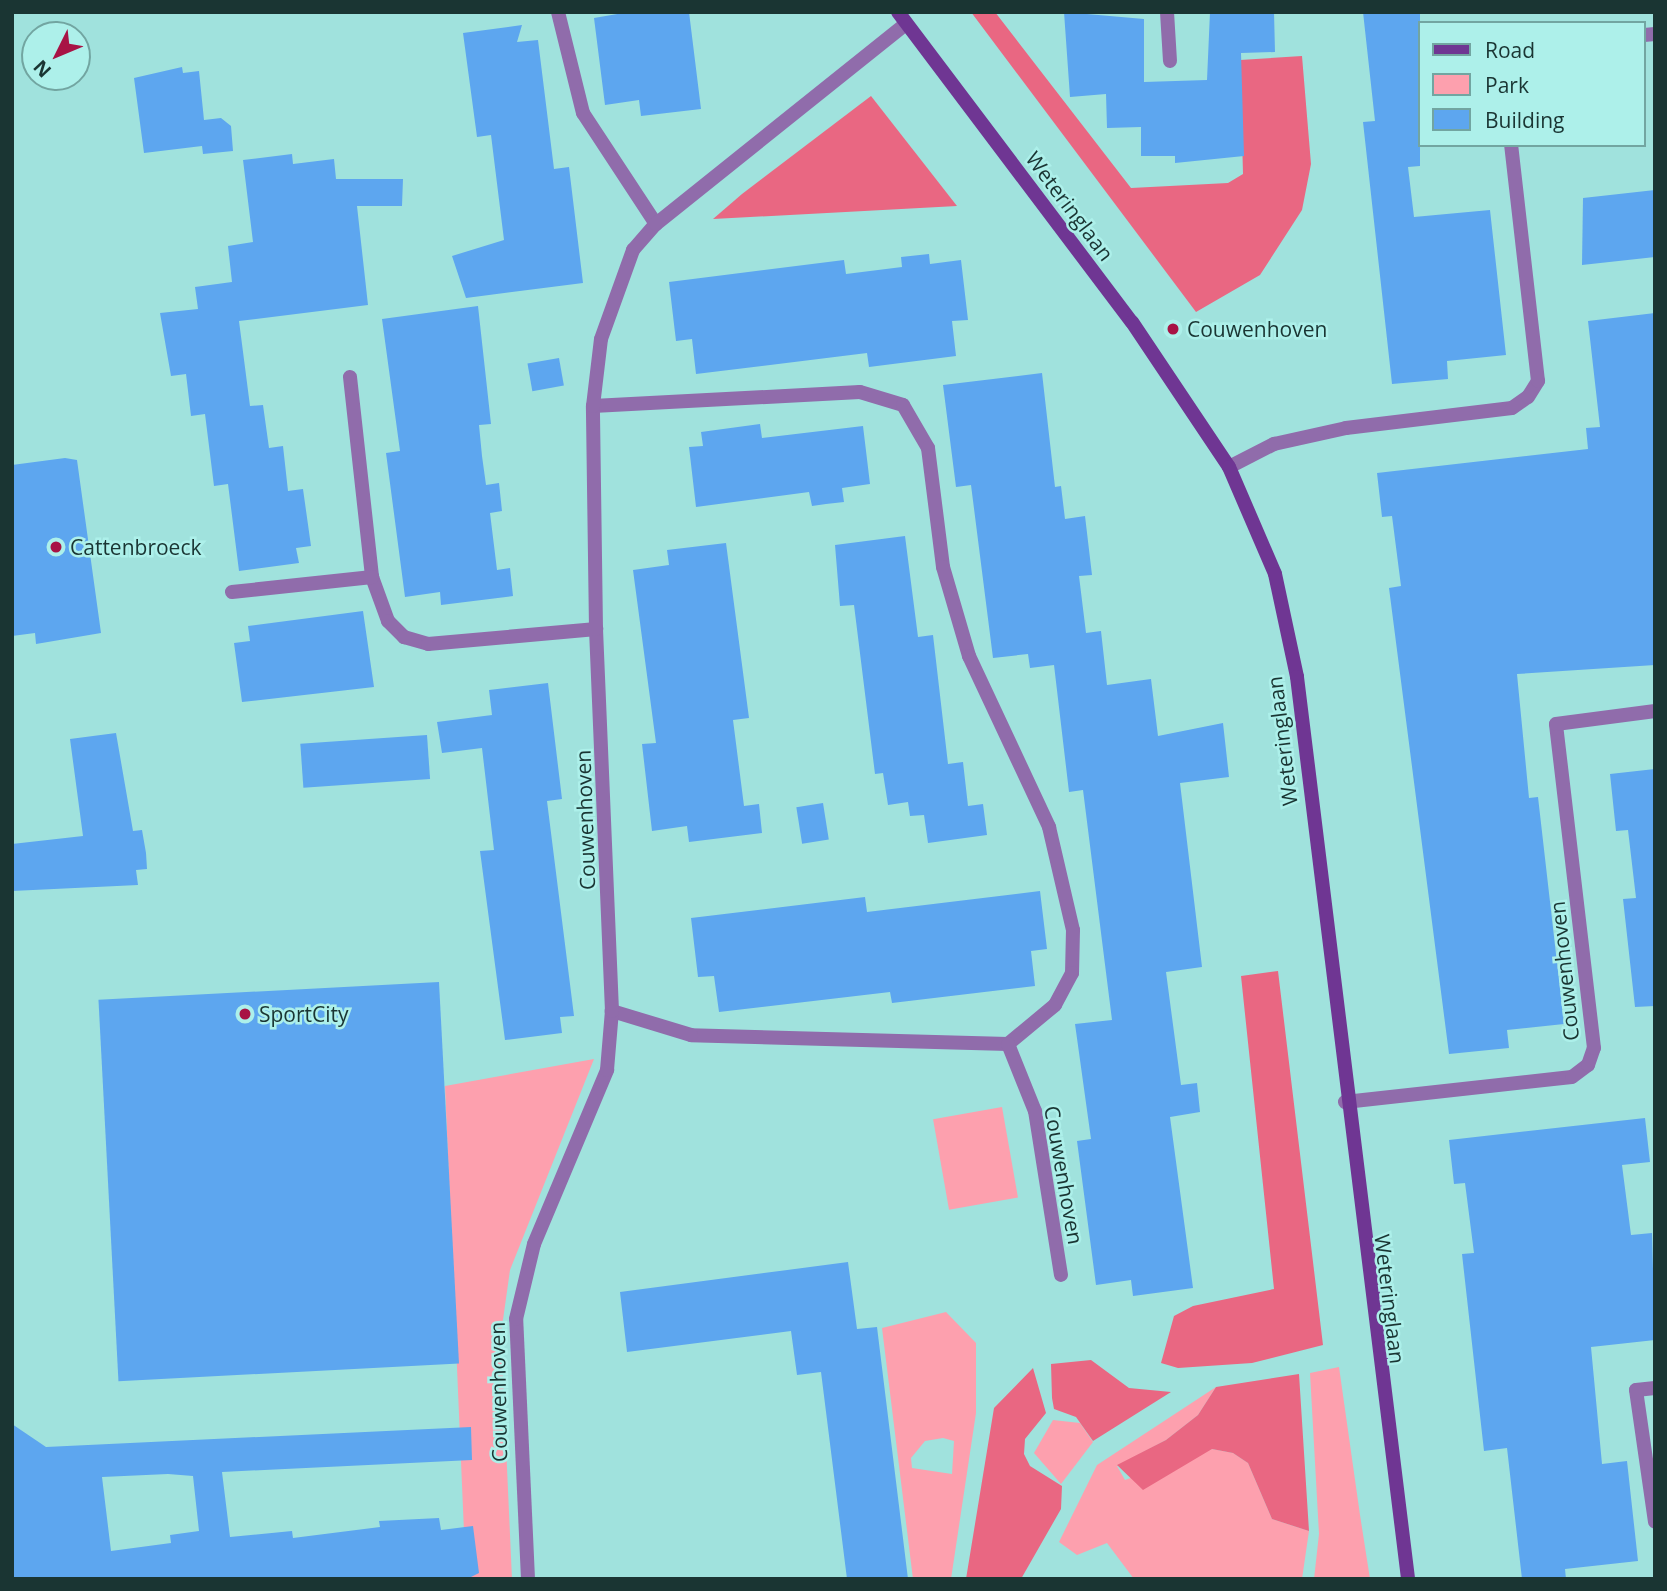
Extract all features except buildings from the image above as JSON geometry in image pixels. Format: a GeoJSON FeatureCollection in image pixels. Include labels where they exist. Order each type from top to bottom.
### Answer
{"type":"FeatureCollection","features":[{"type":"Feature","properties":{"kind":"street"},"geometry":{"type":"LineString","coordinates":[[558,12],[583,113],[656,224]]}},
{"type":"Feature","properties":{"kind":"street"},"geometry":{"type":"LineString","coordinates":[[1167,12],[1170,61]]}},
{"type":"Feature","properties":{"kind":"street","name":"Couwenhoven"},"geometry":{"type":"LineString","coordinates":[[528,1579],[516,1319],[534,1244],[607,1070],[612,1011],[596,629],[593,406],[601,339],[619,282],[633,250],[656,224],[902,18]]}},
{"type":"Feature","properties":{"kind":"street","name":"Weteringlaan"},"geometry":{"type":"LineString","coordinates":[[902,18],[1132,322],[1229,467],[1275,574],[1297,677],[1345,1102],[1408,1579]]}},
{"type":"Feature","properties":{"kind":"street"},"geometry":{"type":"LineString","coordinates":[[1229,467],[1286,442],[1512,408],[1528,397],[1538,381],[1511,147]]}},
{"type":"Feature","properties":{"kind":"street"},"geometry":{"type":"LineString","coordinates":[[350,377],[372,577],[388,621],[404,636],[428,643],[596,629]]}},
{"type":"Feature","properties":{"kind":"street"},"geometry":{"type":"LineString","coordinates":[[593,406],[860,392],[903,405],[928,448],[943,567],[969,656],[1049,827],[1069,892],[1072,973],[1055,1005],[1007,1044],[691,1035],[612,1011]]}},
{"type":"Feature","properties":{"kind":"street"},"geometry":{"type":"LineString","coordinates":[[232,592],[372,577]]}},
{"type":"Feature","properties":{"kind":"street","name":"Couwenhoven"},"geometry":{"type":"LineString","coordinates":[[1345,1102],[1572,1077],[1588,1065],[1594,1048],[1556,724],[1655,711]]}},
{"type":"Feature","properties":{"kind":"street","name":"Couwenhoven"},"geometry":{"type":"LineString","coordinates":[[1007,1044],[1035,1111],[1060,1275]]}},
{"type":"Feature","properties":{"kind":"street"},"geometry":{"type":"LineString","coordinates":[[1655,1388],[1636,1390],[1655,1522]]}},
{"type":"Feature","properties":{"kind":"green space"},"geometry":{"type":"Polygon","coordinates":[[[594,1059],[510,1270],[501,1334],[512,1579],[466,1579],[445,1086],[594,1059]]]}},
{"type":"Feature","properties":{"kind":"green space"},"geometry":{"type":"Polygon","coordinates":[[[1002,1107],[1018,1198],[949,1210],[933,1119],[1002,1107]]]}},
{"type":"Feature","properties":{"kind":"green space"},"geometry":{"type":"Polygon","coordinates":[[[946,1312],[976,1343],[976,1413],[951,1579],[913,1579],[882,1328],[946,1312]],[[943,1438],[925,1441],[911,1458],[912,1468],[952,1474],[954,1441],[943,1438]]]}},
{"type":"Feature","properties":{"kind":"green space"},"geometry":{"type":"Polygon","coordinates":[[[1339,1367],[1370,1579],[1314,1579],[1319,1534],[1310,1373],[1339,1367]]]}},
{"type":"Feature","properties":{"kind":"green space"},"geometry":{"type":"Polygon","coordinates":[[[1216,1387],[1198,1415],[1166,1440],[1117,1466],[1125,1480],[1212,1449],[1233,1453],[1248,1463],[1272,1519],[1309,1531],[1302,1579],[1134,1579],[1107,1543],[1077,1555],[1059,1542],[1097,1465],[1216,1387]]]}},
{"type":"Feature","properties":{"kind":"green space"},"geometry":{"type":"Polygon","coordinates":[[[1053,1420],[1080,1423],[1093,1442],[1061,1484],[1034,1453],[1053,1420]]]}},
{"type":"Feature","properties":{"kind":"shaded area"},"geometry":{"type":"Polygon","coordinates":[[[971,12],[995,12],[1131,188],[1228,183],[1243,174],[1240,60],[1302,56],[1311,164],[1302,210],[1260,275],[1196,312],[971,12]]]}},
{"type":"Feature","properties":{"kind":"shaded area"},"geometry":{"type":"Polygon","coordinates":[[[871,96],[957,206],[713,219],[742,194],[871,96]]]}},
{"type":"Feature","properties":{"kind":"shaded area"},"geometry":{"type":"Polygon","coordinates":[[[1278,971],[1323,1345],[1252,1363],[1178,1368],[1161,1363],[1174,1316],[1193,1306],[1274,1289],[1241,976],[1278,971]]]}},
{"type":"Feature","properties":{"kind":"shaded area"},"geometry":{"type":"Polygon","coordinates":[[[1091,1360],[1129,1388],[1171,1392],[1093,1441],[1076,1417],[1054,1409],[1051,1364],[1091,1360]]]}},
{"type":"Feature","properties":{"kind":"shaded area"},"geometry":{"type":"Polygon","coordinates":[[[1033,1368],[1046,1413],[1025,1439],[1024,1454],[1030,1466],[1062,1486],[1061,1509],[1021,1579],[966,1579],[994,1408],[1033,1368]]]}},
{"type":"Feature","properties":{"kind":"shaded area"},"geometry":{"type":"Polygon","coordinates":[[[1299,1374],[1309,1531],[1272,1519],[1248,1463],[1233,1453],[1212,1449],[1143,1490],[1117,1465],[1166,1440],[1198,1415],[1216,1387],[1299,1374]]]}},
{"type":"Feature","properties":{"kind":"place","name":"Couwenhoven"},"geometry":{"type":"Point","coordinates":[1173,329]}},
{"type":"Feature","properties":{"kind":"place","name":"Cattenbroeck"},"geometry":{"type":"Point","coordinates":[56,547]}},
{"type":"Feature","properties":{"kind":"place","name":"SportCity"},"geometry":{"type":"Point","coordinates":[245,1014]}}]}
